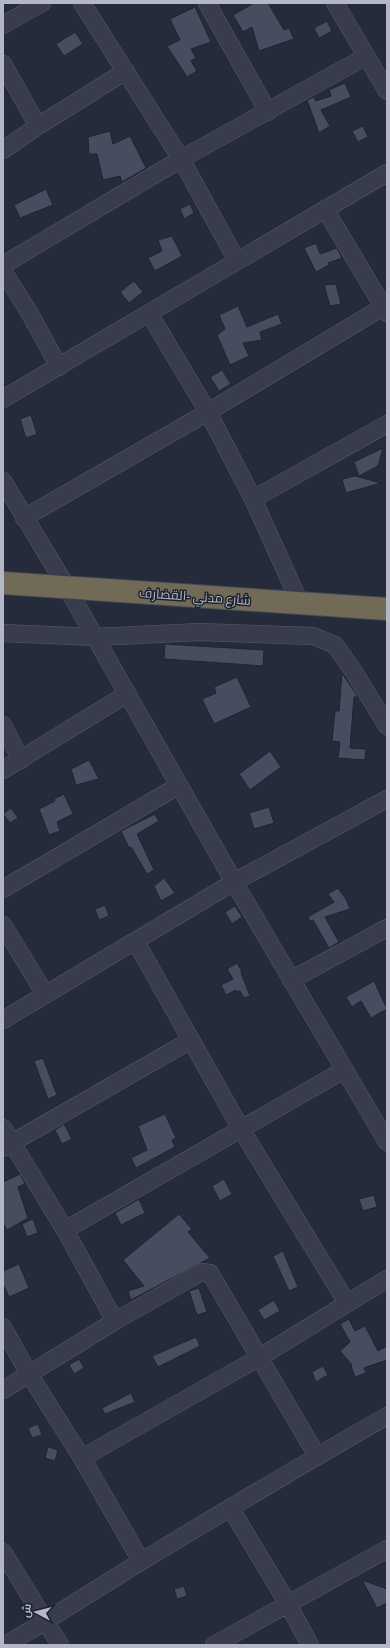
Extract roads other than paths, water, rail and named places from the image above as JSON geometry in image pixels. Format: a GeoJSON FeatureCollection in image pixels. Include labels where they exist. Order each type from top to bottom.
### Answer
{"type":"FeatureCollection","features":[{"type":"Feature","properties":{"kind":"highway","name":"شارع مدني -القضارف"},"geometry":{"type":"LineString","coordinates":[[3,583],[66,586],[387,609]]}},
{"type":"Feature","properties":{"kind":"street"},"geometry":{"type":"LineString","coordinates":[[3,25],[42,3]]}},
{"type":"Feature","properties":{"kind":"street"},"geometry":{"type":"LineString","coordinates":[[82,3],[99,33],[126,71],[181,159],[237,261]]}},
{"type":"Feature","properties":{"kind":"street"},"geometry":{"type":"LineString","coordinates":[[207,3],[268,112]]}},
{"type":"Feature","properties":{"kind":"street"},"geometry":{"type":"LineString","coordinates":[[335,3],[365,57],[387,91]]}},
{"type":"Feature","properties":{"kind":"street"},"geometry":{"type":"LineString","coordinates":[[3,264],[181,159],[365,57]]}},
{"type":"Feature","properties":{"kind":"street"},"geometry":{"type":"LineString","coordinates":[[3,64],[38,126]]}},
{"type":"Feature","properties":{"kind":"street"},"geometry":{"type":"LineString","coordinates":[[3,150],[38,126],[126,71]]}},
{"type":"Feature","properties":{"kind":"street"},"geometry":{"type":"LineString","coordinates":[[3,399],[59,368],[149,313],[387,173]]}},
{"type":"Feature","properties":{"kind":"street"},"geometry":{"type":"LineString","coordinates":[[24,518],[385,310],[325,209]]}},
{"type":"Feature","properties":{"kind":"street"},"geometry":{"type":"LineString","coordinates":[[3,271],[29,312],[59,368]]}},
{"type":"Feature","properties":{"kind":"street"},"geometry":{"type":"LineString","coordinates":[[149,313],[208,412],[253,499],[300,603]]}},
{"type":"Feature","properties":{"kind":"street"},"geometry":{"type":"LineString","coordinates":[[253,499],[387,424]]}},
{"type":"Feature","properties":{"kind":"street"},"geometry":{"type":"LineString","coordinates":[[3,481],[66,586],[178,786],[387,1142]]}},
{"type":"Feature","properties":{"kind":"street"},"geometry":{"type":"LineString","coordinates":[[3,633],[95,637],[200,632],[313,636],[335,645],[354,672],[387,726]]}},
{"type":"Feature","properties":{"kind":"street"},"geometry":{"type":"LineString","coordinates":[[3,770],[127,694]]}},
{"type":"Feature","properties":{"kind":"street"},"geometry":{"type":"LineString","coordinates":[[3,725],[21,760]]}},
{"type":"Feature","properties":{"kind":"street"},"geometry":{"type":"LineString","coordinates":[[3,889],[178,786]]}},
{"type":"Feature","properties":{"kind":"street"},"geometry":{"type":"LineString","coordinates":[[3,1020],[136,942],[234,882],[387,799]]}},
{"type":"Feature","properties":{"kind":"street"},"geometry":{"type":"LineString","coordinates":[[3,925],[45,994]]}},
{"type":"Feature","properties":{"kind":"street"},"geometry":{"type":"LineString","coordinates":[[292,980],[387,929]]}},
{"type":"Feature","properties":{"kind":"street"},"geometry":{"type":"LineString","coordinates":[[136,942],[241,1129],[348,1303]]}},
{"type":"Feature","properties":{"kind":"street"},"geometry":{"type":"LineString","coordinates":[[7,1145],[191,1040]]}},
{"type":"Feature","properties":{"kind":"street"},"geometry":{"type":"LineString","coordinates":[[65,1230],[344,1070]]}},
{"type":"Feature","properties":{"kind":"street"},"geometry":{"type":"LineString","coordinates":[[3,1128],[7,1145],[65,1230],[115,1321]]}},
{"type":"Feature","properties":{"kind":"street"},"geometry":{"type":"LineString","coordinates":[[3,1390],[115,1321],[202,1272],[206,1272],[210,1273],[317,1456]]}},
{"type":"Feature","properties":{"kind":"street"},"geometry":{"type":"LineString","coordinates":[[82,1458],[260,1357],[387,1279]]}},
{"type":"Feature","properties":{"kind":"street"},"geometry":{"type":"LineString","coordinates":[[3,1327],[29,1374],[82,1458],[141,1561]]}},
{"type":"Feature","properties":{"kind":"street"},"geometry":{"type":"LineString","coordinates":[[5,1645],[46,1622],[141,1561],[387,1416]]}},
{"type":"Feature","properties":{"kind":"street"},"geometry":{"type":"LineString","coordinates":[[231,1509],[288,1604],[310,1645]]}},
{"type":"Feature","properties":{"kind":"street"},"geometry":{"type":"LineString","coordinates":[[214,1645],[387,1549]]}},
{"type":"Feature","properties":{"kind":"street"},"geometry":{"type":"LineString","coordinates":[[3,1552],[60,1645]]}}]}
